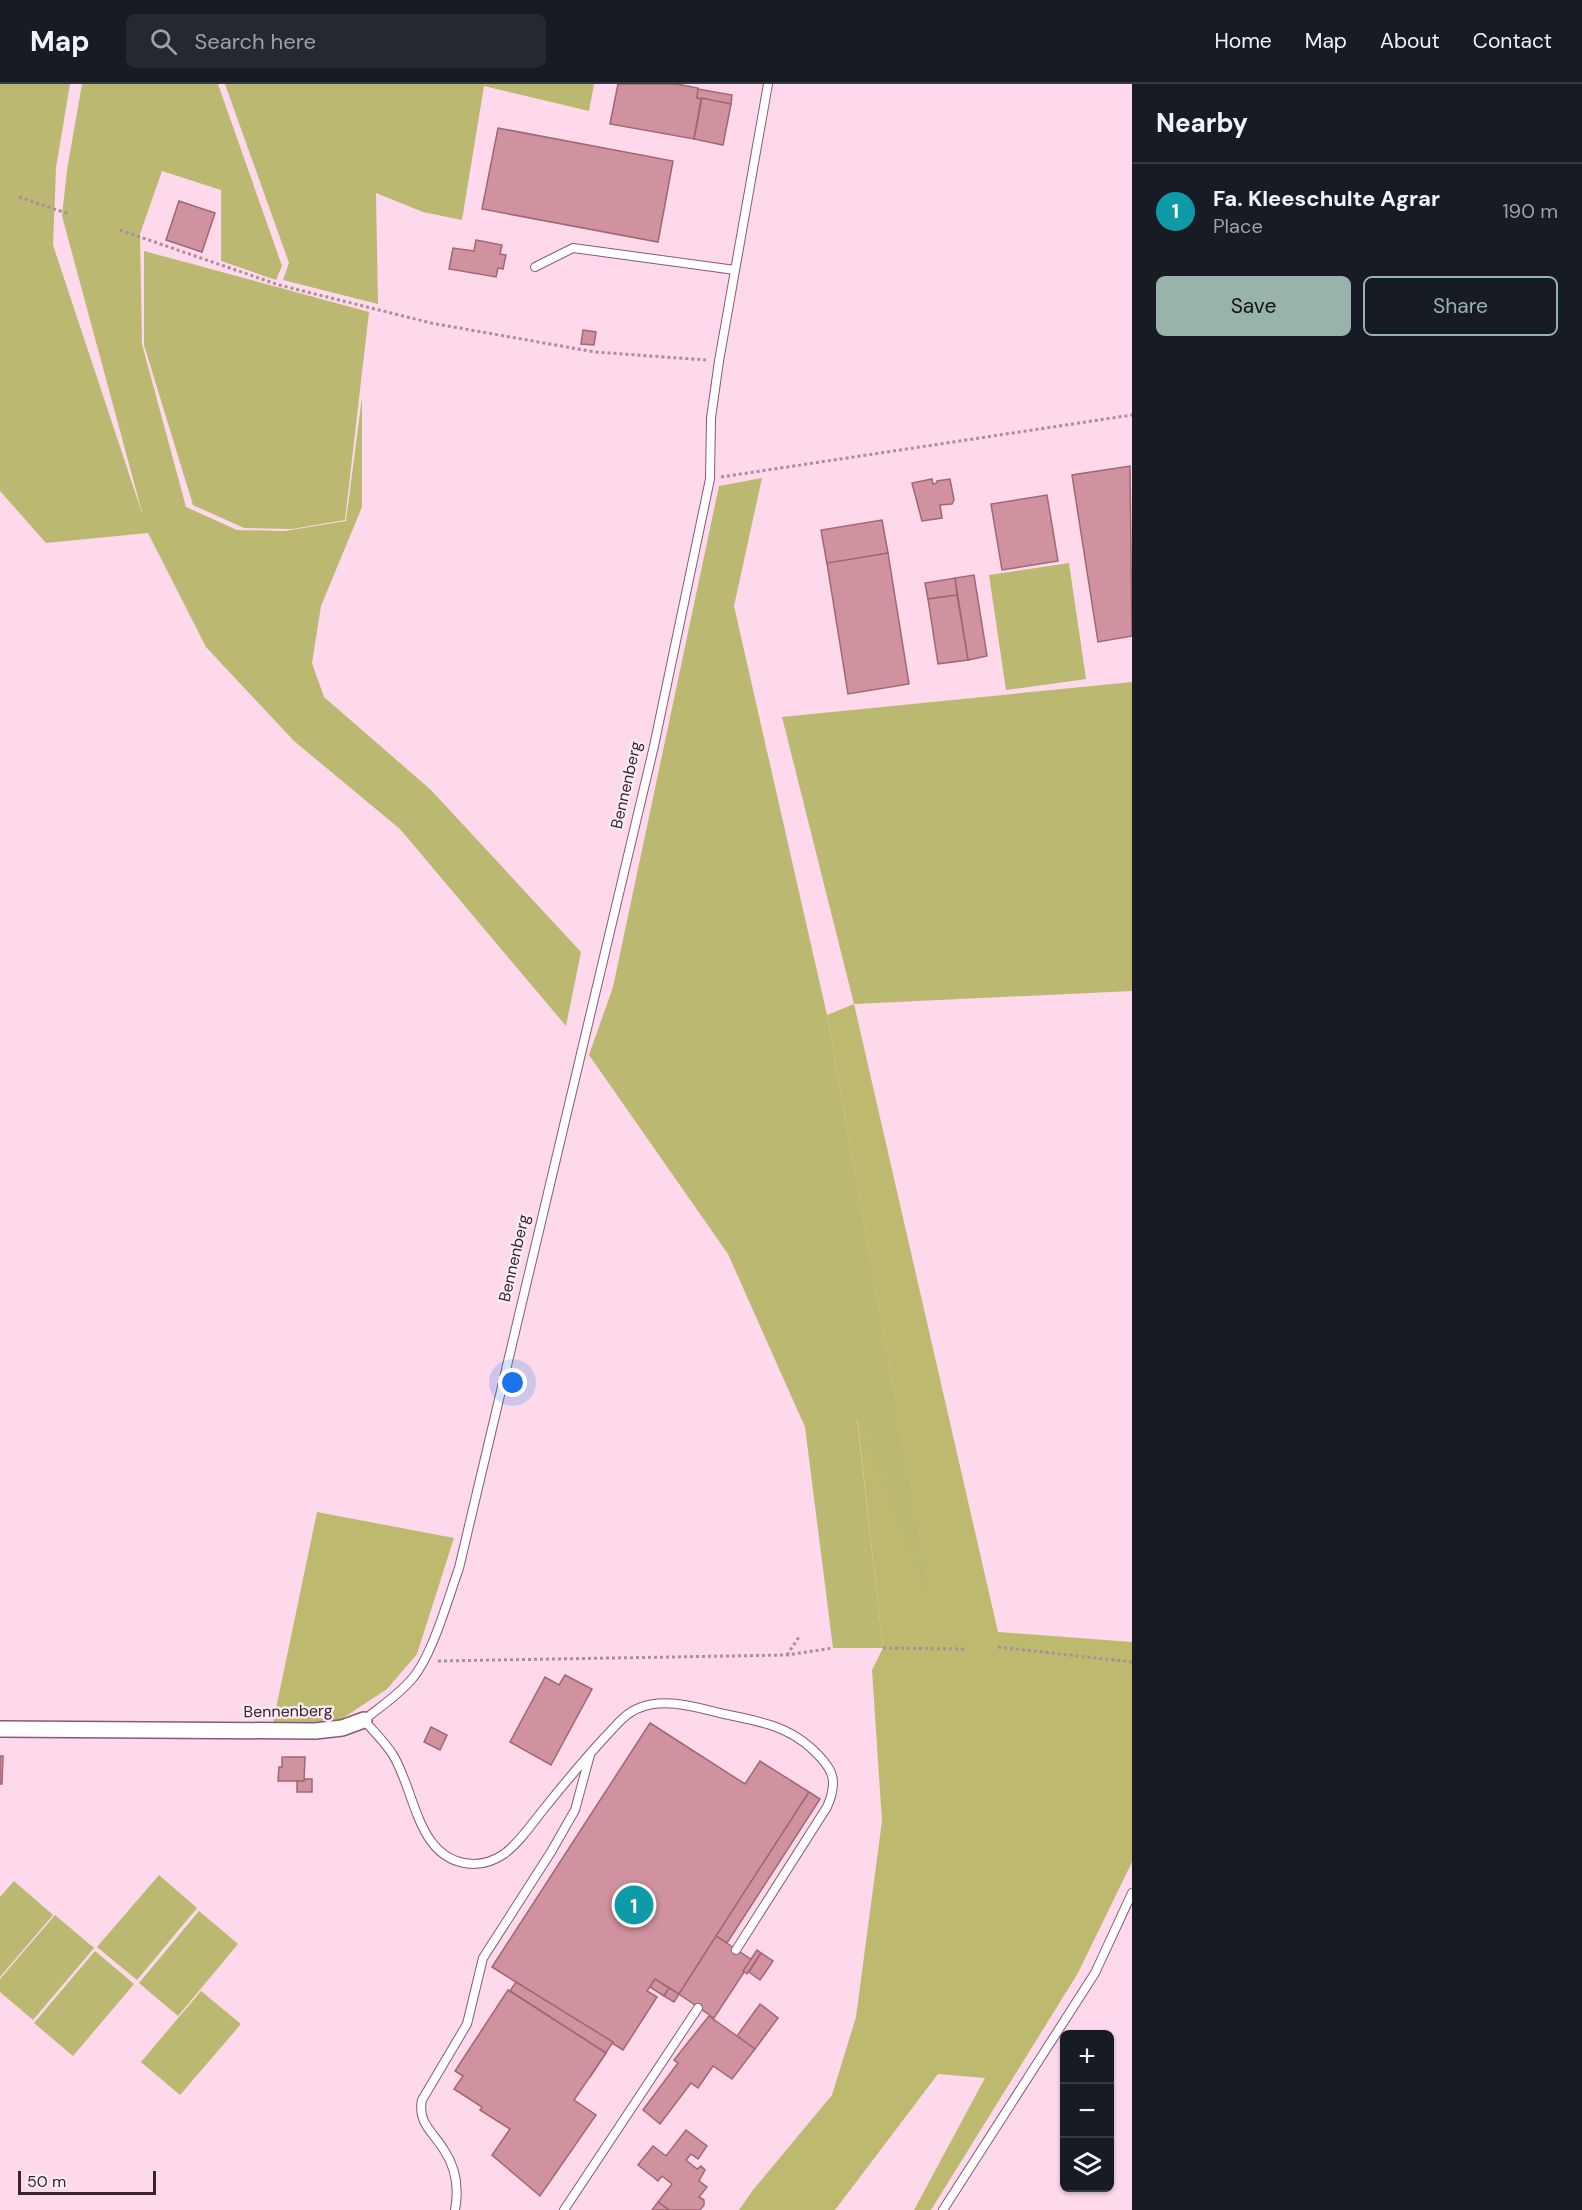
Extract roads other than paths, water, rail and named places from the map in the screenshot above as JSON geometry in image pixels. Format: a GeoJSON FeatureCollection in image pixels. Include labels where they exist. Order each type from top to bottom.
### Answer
{"type":"FeatureCollection","features":[{"type":"Feature","properties":{"kind":"street","name":"Bennenberg"},"geometry":{"type":"LineString","coordinates":[[0,1729],[315,1731],[342,1728],[364,1720]]}},
{"type":"Feature","properties":{"kind":"lane","name":"Bennenberg"},"geometry":{"type":"LineString","coordinates":[[364,1720],[397,1694],[425,1661],[459,1568],[654,746],[710,479],[711,418],[719,361],[768,84]]}},
{"type":"Feature","properties":{"kind":"lane"},"geometry":{"type":"LineString","coordinates":[[535,267],[573,248],[735,270]]}},
{"type":"Feature","properties":{"kind":"lane"},"geometry":{"type":"LineString","coordinates":[[364,1720],[392,1754],[406,1783],[424,1832],[435,1847],[449,1858],[475,1864],[489,1862],[516,1843],[591,1752],[623,1718],[639,1708],[660,1704],[677,1705],[761,1722],[789,1731],[821,1757],[829,1768],[834,1779],[832,1794],[827,1807],[736,1950]]}},
{"type":"Feature","properties":{"kind":"lane"},"geometry":{"type":"LineString","coordinates":[[455,2210],[457,2195],[454,2170],[444,2149],[423,2120],[420,2107],[422,2100],[466,2024],[483,1958],[575,1810],[591,1752]]}},
{"type":"Feature","properties":{"kind":"lane"},"geometry":{"type":"LineString","coordinates":[[943,2210],[1095,1973],[1132,1893]]}},
{"type":"Feature","properties":{"kind":"lane"},"geometry":{"type":"LineString","coordinates":[[564,2210],[698,2008]]}},
{"type":"Feature","properties":{"kind":"place","name":"Fa. Kleeschulte Agrar"},"geometry":{"type":"Point","coordinates":[634,1905]}}]}
